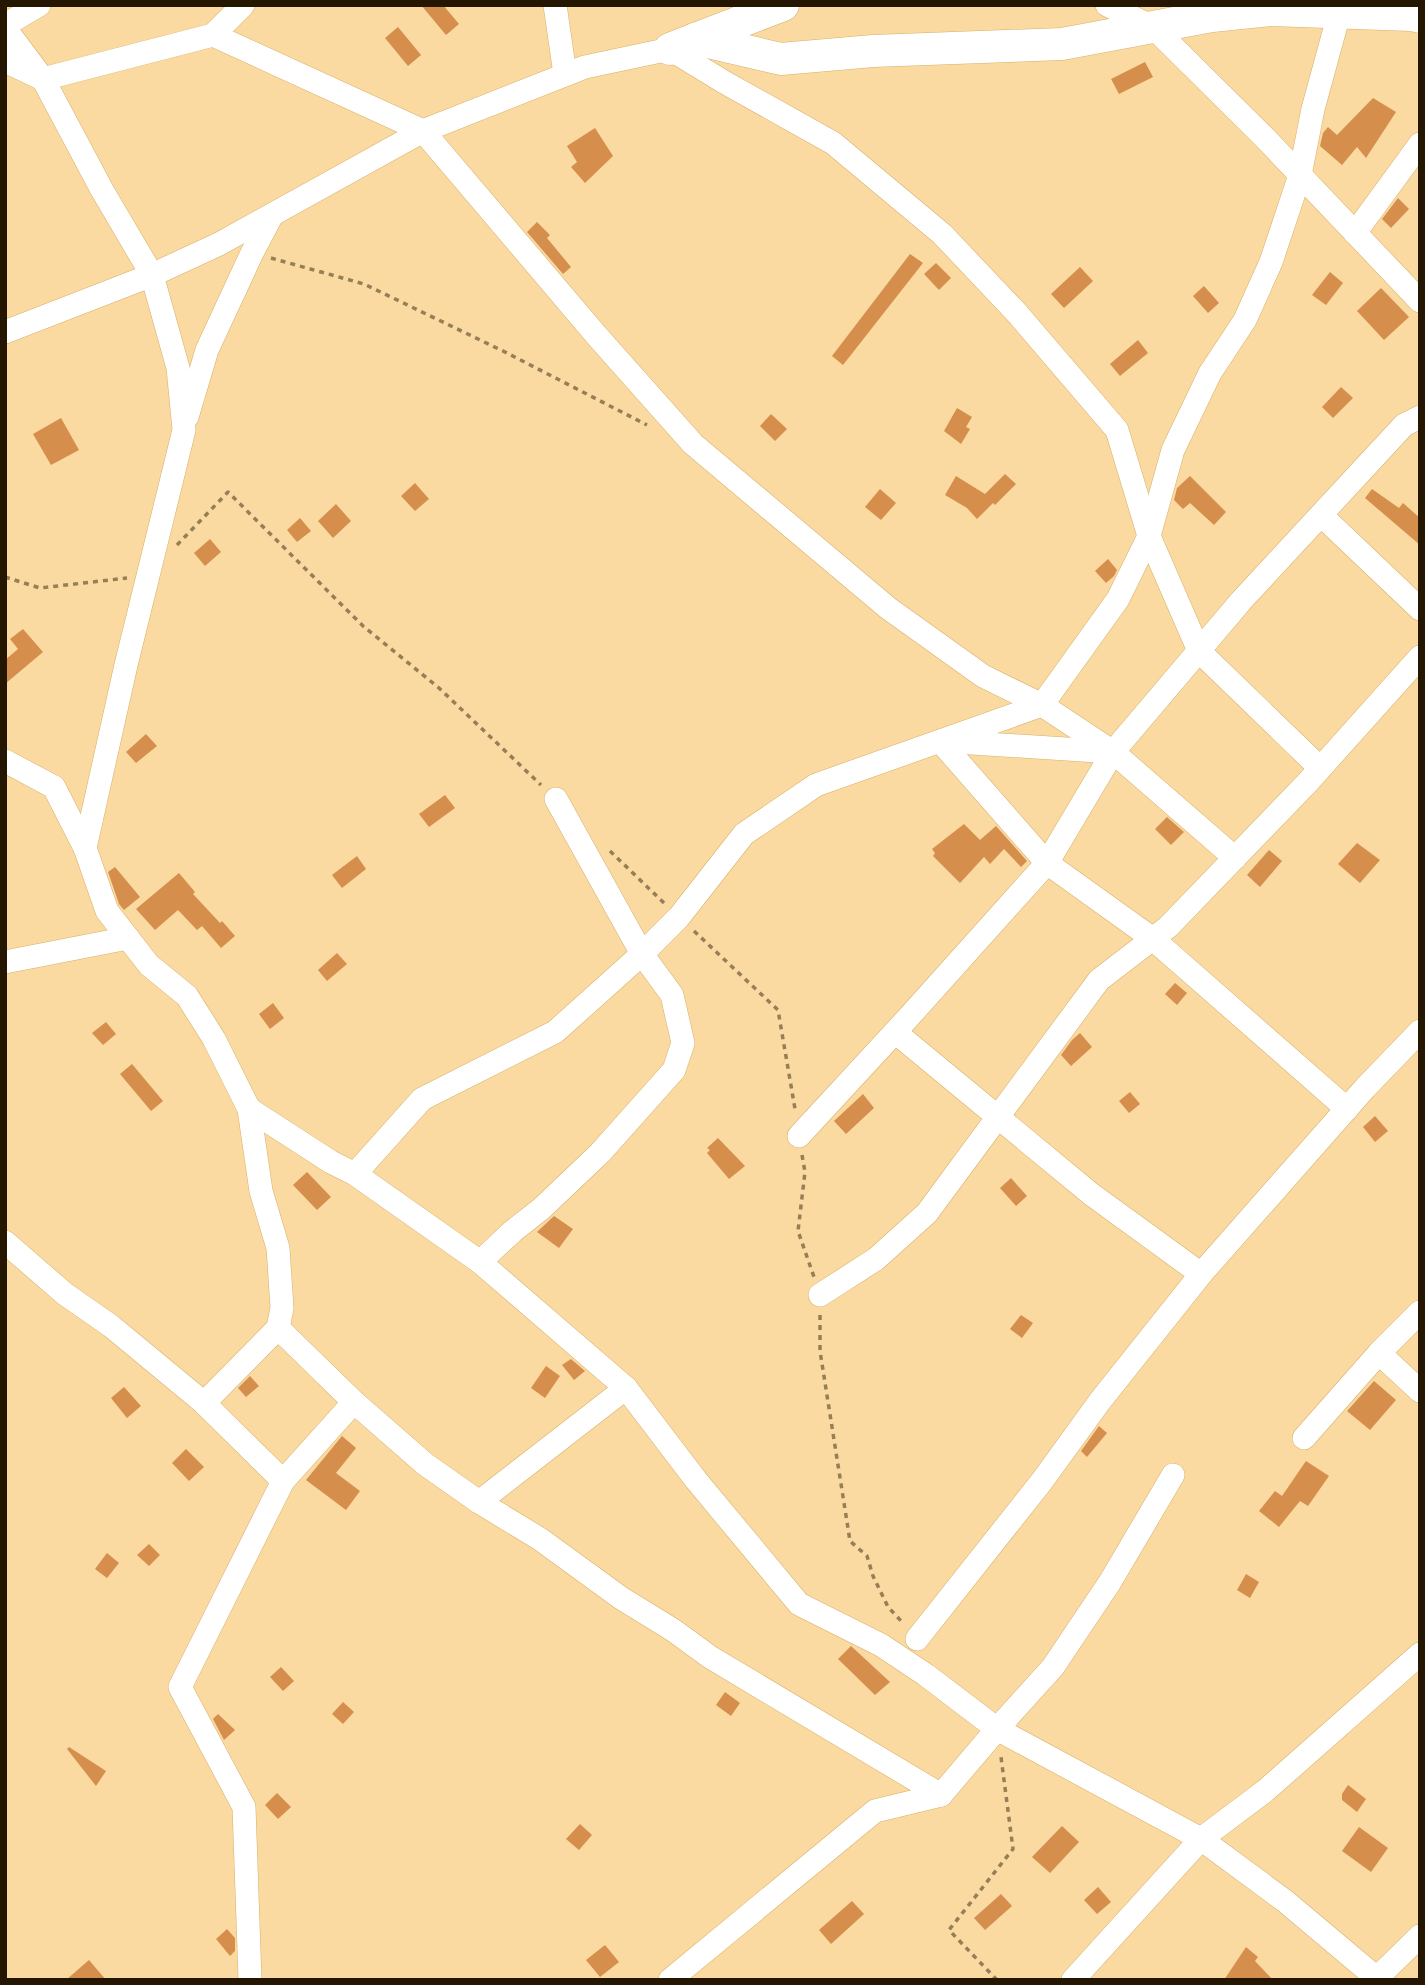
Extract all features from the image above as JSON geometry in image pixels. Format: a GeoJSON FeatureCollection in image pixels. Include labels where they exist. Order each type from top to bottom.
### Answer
{"type":"FeatureCollection","features":[{"type":"Feature","properties":{"kind":"street"},"geometry":{"type":"LineString","coordinates":[[39,5],[5,26],[43,79],[102,190],[152,275],[178,368],[184,430]]}},
{"type":"Feature","properties":{"kind":"street"},"geometry":{"type":"LineString","coordinates":[[5,61],[43,79],[213,35],[243,5]]}},
{"type":"Feature","properties":{"kind":"street"},"geometry":{"type":"LineString","coordinates":[[555,5],[565,74]]}},
{"type":"Feature","properties":{"kind":"street"},"geometry":{"type":"LineString","coordinates":[[5,332],[152,275],[219,244],[423,131],[585,66],[683,44],[783,5]]}},
{"type":"Feature","properties":{"kind":"street"},"geometry":{"type":"LineString","coordinates":[[1107,5],[1153,27],[1420,301]]}},
{"type":"Feature","properties":{"kind":"street"},"geometry":{"type":"LineString","coordinates":[[683,44],[781,59],[873,51],[1062,44],[1212,16],[1272,8],[1339,13],[1416,12]]}},
{"type":"Feature","properties":{"kind":"street"},"geometry":{"type":"LineString","coordinates":[[355,1174],[422,1099],[555,1032],[679,917],[744,834],[816,785],[1042,705],[1118,599],[1149,536],[1173,450],[1210,373],[1245,320],[1271,262],[1300,175],[1313,109],[1339,13]]}},
{"type":"Feature","properties":{"kind":"street"},"geometry":{"type":"LineString","coordinates":[[213,35],[423,131],[693,444],[888,608],[983,676],[1042,705],[1113,752],[1235,858]]}},
{"type":"Feature","properties":{"kind":"street"},"geometry":{"type":"LineString","coordinates":[[683,44],[724,82],[833,142],[942,234],[1016,312],[1116,430],[1149,536],[1199,651],[1320,768]]}},
{"type":"Feature","properties":{"kind":"street"},"geometry":{"type":"LineString","coordinates":[[1355,233],[1420,144]]}},
{"type":"Feature","properties":{"kind":"street"},"geometry":{"type":"LineString","coordinates":[[85,848],[126,665],[184,430],[207,350],[272,215]]}},
{"type":"Feature","properties":{"kind":"street"},"geometry":{"type":"LineString","coordinates":[[799,1136],[1047,863],[1113,752],[1241,601],[1321,515],[1414,424]]}},
{"type":"Feature","properties":{"kind":"street"},"geometry":{"type":"LineString","coordinates":[[1321,515],[1420,609]]}},
{"type":"Feature","properties":{"kind":"street"},"geometry":{"type":"LineString","coordinates":[[820,1295],[876,1259],[927,1213],[1099,980],[1168,927],[1320,768],[1420,657]]}},
{"type":"Feature","properties":{"kind":"street"},"geometry":{"type":"LineString","coordinates":[[940,741],[1113,752]]}},
{"type":"Feature","properties":{"kind":"street"},"geometry":{"type":"LineString","coordinates":[[940,741],[1047,863],[1153,939],[1347,1109]]}},
{"type":"Feature","properties":{"kind":"street"},"geometry":{"type":"LineString","coordinates":[[5,761],[54,787],[85,848],[107,911],[149,965],[187,996],[214,1039],[249,1109],[261,1191],[278,1248],[282,1308],[278,1328],[204,1403]]}},
{"type":"Feature","properties":{"kind":"street"},"geometry":{"type":"LineString","coordinates":[[480,1262],[600,1153],[674,1070],[683,1043],[672,995],[642,954],[556,799]]}},
{"type":"Feature","properties":{"kind":"street"},"geometry":{"type":"LineString","coordinates":[[5,962],[128,938]]}},
{"type":"Feature","properties":{"kind":"street"},"geometry":{"type":"LineString","coordinates":[[917,1639],[1201,1274],[1420,1031]]}},
{"type":"Feature","properties":{"kind":"street"},"geometry":{"type":"LineString","coordinates":[[895,1032],[1091,1194],[1201,1274]]}},
{"type":"Feature","properties":{"kind":"street"},"geometry":{"type":"LineString","coordinates":[[249,1109],[331,1163],[355,1174],[480,1262],[626,1388],[696,1480],[799,1604],[881,1645],[998,1729],[1201,1839],[1286,1901],[1377,1979],[1420,1936]]}},
{"type":"Feature","properties":{"kind":"street"},"geometry":{"type":"LineString","coordinates":[[5,1242],[65,1294],[111,1326],[204,1403],[283,1481]]}},
{"type":"Feature","properties":{"kind":"street"},"geometry":{"type":"LineString","coordinates":[[1304,1438],[1379,1353],[1420,1312]]}},
{"type":"Feature","properties":{"kind":"street"},"geometry":{"type":"LineString","coordinates":[[278,1328],[354,1402],[425,1464],[479,1502],[540,1539],[621,1598],[710,1657],[941,1795]]}},
{"type":"Feature","properties":{"kind":"street"},"geometry":{"type":"LineString","coordinates":[[1379,1353],[1420,1391]]}},
{"type":"Feature","properties":{"kind":"street"},"geometry":{"type":"LineString","coordinates":[[479,1502],[626,1388]]}},
{"type":"Feature","properties":{"kind":"street"},"geometry":{"type":"LineString","coordinates":[[250,1980],[244,1807],[180,1687],[283,1481],[354,1402]]}},
{"type":"Feature","properties":{"kind":"street"},"geometry":{"type":"LineString","coordinates":[[670,1980],[875,1811],[941,1795],[1053,1667],[1110,1582],[1173,1475]]}},
{"type":"Feature","properties":{"kind":"street"},"geometry":{"type":"LineString","coordinates":[[1073,1980],[1201,1839],[1265,1791],[1420,1654]]}},
{"type":"Feature","properties":{"kind":"path"},"geometry":{"type":"LineString","coordinates":[[252,253],[364,284],[647,425]]}},
{"type":"Feature","properties":{"kind":"building"},"geometry":{"type":"Polygon","coordinates":[[[421,5],[443,5],[459,24],[446,35],[421,5]]]}},
{"type":"Feature","properties":{"kind":"building"},"geometry":{"type":"Polygon","coordinates":[[[398,27],[421,55],[408,66],[385,38],[398,27]]]}},
{"type":"Feature","properties":{"kind":"building"},"geometry":{"type":"Polygon","coordinates":[[[1145,62],[1153,77],[1119,94],[1111,79],[1145,62]]]}},
{"type":"Feature","properties":{"kind":"building"},"geometry":{"type":"Polygon","coordinates":[[[1373,98],[1396,112],[1366,158],[1357,147],[1342,165],[1320,146],[1323,133],[1328,127],[1337,135],[1373,98]]]}},
{"type":"Feature","properties":{"kind":"building"},"geometry":{"type":"Polygon","coordinates":[[[595,128],[613,156],[585,183],[571,167],[577,162],[567,146],[595,128]]]}},
{"type":"Feature","properties":{"kind":"building"},"geometry":{"type":"Polygon","coordinates":[[[1398,198],[1409,209],[1391,228],[1382,219],[1398,198]]]}},
{"type":"Feature","properties":{"kind":"building"},"geometry":{"type":"Polygon","coordinates":[[[537,222],[550,235],[547,238],[571,267],[563,274],[527,232],[537,222]]]}},
{"type":"Feature","properties":{"kind":"building"},"geometry":{"type":"Polygon","coordinates":[[[910,254],[923,263],[843,365],[832,356],[910,254]]]}},
{"type":"Feature","properties":{"kind":"building"},"geometry":{"type":"Polygon","coordinates":[[[936,263],[951,278],[939,290],[924,274],[936,263]]]}},
{"type":"Feature","properties":{"kind":"building"},"geometry":{"type":"Polygon","coordinates":[[[1080,267],[1093,281],[1064,308],[1051,294],[1080,267]]]}},
{"type":"Feature","properties":{"kind":"building"},"geometry":{"type":"Polygon","coordinates":[[[1330,272],[1343,283],[1326,305],[1312,295],[1330,272]]]}},
{"type":"Feature","properties":{"kind":"building"},"geometry":{"type":"Polygon","coordinates":[[[1204,286],[1219,303],[1208,313],[1193,296],[1204,286]]]}},
{"type":"Feature","properties":{"kind":"building"},"geometry":{"type":"Polygon","coordinates":[[[1381,288],[1409,317],[1384,340],[1357,311],[1381,288]]]}},
{"type":"Feature","properties":{"kind":"building"},"geometry":{"type":"Polygon","coordinates":[[[1138,340],[1148,353],[1120,376],[1110,364],[1138,340]]]}},
{"type":"Feature","properties":{"kind":"building"},"geometry":{"type":"Polygon","coordinates":[[[1341,387],[1353,398],[1333,418],[1322,407],[1341,387]]]}},
{"type":"Feature","properties":{"kind":"building"},"geometry":{"type":"Polygon","coordinates":[[[957,408],[972,417],[966,427],[970,429],[961,444],[944,431],[957,408]]]}},
{"type":"Feature","properties":{"kind":"building"},"geometry":{"type":"Polygon","coordinates":[[[771,414],[787,429],[775,441],[760,426],[771,414]]]}},
{"type":"Feature","properties":{"kind":"building"},"geometry":{"type":"Polygon","coordinates":[[[61,418],[79,450],[51,465],[33,434],[61,418]]]}},
{"type":"Feature","properties":{"kind":"building"},"geometry":{"type":"Polygon","coordinates":[[[1005,474],[1016,484],[977,519],[967,508],[945,495],[956,476],[985,494],[1005,474]]]}},
{"type":"Feature","properties":{"kind":"building"},"geometry":{"type":"Polygon","coordinates":[[[1190,476],[1226,512],[1214,525],[1190,503],[1183,509],[1174,500],[1177,488],[1190,476]]]}},
{"type":"Feature","properties":{"kind":"building"},"geometry":{"type":"Polygon","coordinates":[[[415,483],[429,499],[415,511],[401,496],[415,483]]]}},
{"type":"Feature","properties":{"kind":"building"},"geometry":{"type":"Polygon","coordinates":[[[880,489],[896,503],[881,520],[865,507],[880,489]]]}},
{"type":"Feature","properties":{"kind":"building"},"geometry":{"type":"Polygon","coordinates":[[[1372,489],[1399,508],[1403,503],[1420,518],[1420,545],[1365,498],[1372,489]]]}},
{"type":"Feature","properties":{"kind":"building"},"geometry":{"type":"Polygon","coordinates":[[[336,504],[351,521],[333,538],[318,521],[336,504]]]}},
{"type":"Feature","properties":{"kind":"building"},"geometry":{"type":"Polygon","coordinates":[[[300,518],[311,531],[297,542],[287,530],[300,518]]]}},
{"type":"Feature","properties":{"kind":"building"},"geometry":{"type":"Polygon","coordinates":[[[210,539],[221,552],[205,566],[194,553],[210,539]]]}},
{"type":"Feature","properties":{"kind":"building"},"geometry":{"type":"Polygon","coordinates":[[[1108,559],[1117,570],[1106,583],[1095,571],[1108,559]]]}},
{"type":"Feature","properties":{"kind":"building"},"geometry":{"type":"Polygon","coordinates":[[[23,629],[43,652],[5,684],[5,660],[18,649],[10,639],[23,629]]]}},
{"type":"Feature","properties":{"kind":"building"},"geometry":{"type":"Polygon","coordinates":[[[146,734],[157,746],[136,763],[126,752],[146,734]]]}},
{"type":"Feature","properties":{"kind":"building"},"geometry":{"type":"Polygon","coordinates":[[[445,795],[455,808],[429,827],[419,814],[445,795]]]}},
{"type":"Feature","properties":{"kind":"building"},"geometry":{"type":"Polygon","coordinates":[[[1167,817],[1184,832],[1171,845],[1155,829],[1167,817]]]}},
{"type":"Feature","properties":{"kind":"building"},"geometry":{"type":"Polygon","coordinates":[[[964,824],[980,840],[996,826],[1027,861],[1021,867],[1004,849],[990,864],[984,857],[960,883],[933,856],[935,853],[932,849],[964,824]]]}},
{"type":"Feature","properties":{"kind":"building"},"geometry":{"type":"Polygon","coordinates":[[[1357,843],[1380,860],[1360,883],[1338,864],[1357,843]]]}},
{"type":"Feature","properties":{"kind":"building"},"geometry":{"type":"Polygon","coordinates":[[[1269,850],[1282,861],[1260,887],[1247,875],[1269,850]]]}},
{"type":"Feature","properties":{"kind":"building"},"geometry":{"type":"Polygon","coordinates":[[[357,856],[366,869],[342,888],[332,875],[357,856]]]}},
{"type":"Feature","properties":{"kind":"building"},"geometry":{"type":"Polygon","coordinates":[[[115,867],[140,897],[124,910],[119,904],[108,872],[115,867]]]}},
{"type":"Feature","properties":{"kind":"building"},"geometry":{"type":"Polygon","coordinates":[[[179,873],[195,892],[193,894],[235,936],[221,948],[202,926],[197,930],[178,910],[155,930],[136,909],[179,873]]]}},
{"type":"Feature","properties":{"kind":"building"},"geometry":{"type":"Polygon","coordinates":[[[337,953],[347,964],[327,981],[318,970],[337,953]]]}},
{"type":"Feature","properties":{"kind":"building"},"geometry":{"type":"Polygon","coordinates":[[[1175,983],[1187,993],[1177,1005],[1165,994],[1175,983]]]}},
{"type":"Feature","properties":{"kind":"building"},"geometry":{"type":"Polygon","coordinates":[[[273,1003],[284,1018],[270,1029],[259,1014],[273,1003]]]}},
{"type":"Feature","properties":{"kind":"building"},"geometry":{"type":"Polygon","coordinates":[[[106,1022],[116,1034],[103,1045],[92,1033],[106,1022]]]}},
{"type":"Feature","properties":{"kind":"building"},"geometry":{"type":"Polygon","coordinates":[[[1080,1033],[1092,1047],[1071,1066],[1061,1055],[1080,1033]]]}},
{"type":"Feature","properties":{"kind":"building"},"geometry":{"type":"Polygon","coordinates":[[[132,1064],[163,1101],[151,1111],[120,1074],[132,1064]]]}},
{"type":"Feature","properties":{"kind":"building"},"geometry":{"type":"Polygon","coordinates":[[[1130,1092],[1140,1104],[1129,1113],[1119,1101],[1130,1092]]]}},
{"type":"Feature","properties":{"kind":"building"},"geometry":{"type":"Polygon","coordinates":[[[863,1094],[874,1108],[846,1134],[834,1121],[863,1094]]]}},
{"type":"Feature","properties":{"kind":"building"},"geometry":{"type":"Polygon","coordinates":[[[1375,1116],[1388,1131],[1375,1142],[1363,1127],[1375,1116]]]}},
{"type":"Feature","properties":{"kind":"building"},"geometry":{"type":"Polygon","coordinates":[[[718,1138],[745,1166],[729,1179],[707,1153],[710,1150],[707,1148],[718,1138]]]}},
{"type":"Feature","properties":{"kind":"building"},"geometry":{"type":"Polygon","coordinates":[[[307,1172],[331,1197],[317,1210],[293,1185],[307,1172]]]}},
{"type":"Feature","properties":{"kind":"building"},"geometry":{"type":"Polygon","coordinates":[[[1011,1178],[1027,1196],[1016,1206],[1000,1188],[1011,1178]]]}},
{"type":"Feature","properties":{"kind":"building"},"geometry":{"type":"Polygon","coordinates":[[[554,1216],[573,1229],[559,1248],[537,1232],[554,1216]]]}},
{"type":"Feature","properties":{"kind":"building"},"geometry":{"type":"Polygon","coordinates":[[[1021,1315],[1033,1323],[1022,1338],[1010,1329],[1021,1315]]]}},
{"type":"Feature","properties":{"kind":"building"},"geometry":{"type":"Polygon","coordinates":[[[571,1359],[585,1371],[574,1380],[562,1365],[571,1359]]]}},
{"type":"Feature","properties":{"kind":"building"},"geometry":{"type":"Polygon","coordinates":[[[546,1366],[560,1376],[545,1398],[531,1388],[546,1366]]]}},
{"type":"Feature","properties":{"kind":"building"},"geometry":{"type":"Polygon","coordinates":[[[250,1376],[259,1386],[246,1397],[238,1388],[250,1376]]]}},
{"type":"Feature","properties":{"kind":"building"},"geometry":{"type":"Polygon","coordinates":[[[1374,1381],[1396,1400],[1370,1430],[1347,1411],[1374,1381]]]}},
{"type":"Feature","properties":{"kind":"building"},"geometry":{"type":"Polygon","coordinates":[[[124,1387],[141,1406],[127,1418],[111,1398],[124,1387]]]}},
{"type":"Feature","properties":{"kind":"building"},"geometry":{"type":"Polygon","coordinates":[[[1099,1426],[1107,1433],[1087,1457],[1081,1451],[1099,1426]]]}},
{"type":"Feature","properties":{"kind":"building"},"geometry":{"type":"Polygon","coordinates":[[[342,1436],[356,1448],[336,1473],[360,1491],[346,1510],[306,1480],[342,1436]]]}},
{"type":"Feature","properties":{"kind":"building"},"geometry":{"type":"Polygon","coordinates":[[[186,1449],[204,1467],[189,1481],[172,1463],[186,1449]]]}},
{"type":"Feature","properties":{"kind":"building"},"geometry":{"type":"Polygon","coordinates":[[[1306,1461],[1329,1476],[1308,1506],[1300,1501],[1279,1527],[1259,1511],[1275,1491],[1282,1496],[1306,1461]]]}},
{"type":"Feature","properties":{"kind":"building"},"geometry":{"type":"Polygon","coordinates":[[[149,1544],[160,1555],[149,1566],[137,1555],[149,1544]]]}},
{"type":"Feature","properties":{"kind":"building"},"geometry":{"type":"Polygon","coordinates":[[[107,1553],[119,1563],[107,1578],[95,1569],[107,1553]]]}},
{"type":"Feature","properties":{"kind":"building"},"geometry":{"type":"Polygon","coordinates":[[[1246,1574],[1259,1582],[1250,1598],[1237,1590],[1246,1574]]]}},
{"type":"Feature","properties":{"kind":"building"},"geometry":{"type":"Polygon","coordinates":[[[851,1646],[890,1682],[875,1695],[838,1659],[851,1646]]]}},
{"type":"Feature","properties":{"kind":"building"},"geometry":{"type":"Polygon","coordinates":[[[281,1667],[294,1681],[283,1691],[270,1677],[281,1667]]]}},
{"type":"Feature","properties":{"kind":"building"},"geometry":{"type":"Polygon","coordinates":[[[725,1692],[740,1703],[731,1716],[716,1705],[725,1692]]]}},
{"type":"Feature","properties":{"kind":"building"},"geometry":{"type":"Polygon","coordinates":[[[343,1702],[354,1712],[343,1724],[332,1714],[343,1702]]]}},
{"type":"Feature","properties":{"kind":"building"},"geometry":{"type":"Polygon","coordinates":[[[218,1714],[235,1730],[224,1740],[213,1719],[218,1714]]]}},
{"type":"Feature","properties":{"kind":"building"},"geometry":{"type":"Polygon","coordinates":[[[69,1747],[106,1771],[96,1786],[67,1749],[69,1747]]]}},
{"type":"Feature","properties":{"kind":"building"},"geometry":{"type":"Polygon","coordinates":[[[1348,1785],[1366,1799],[1357,1812],[1342,1800],[1342,1794],[1348,1785]]]}},
{"type":"Feature","properties":{"kind":"building"},"geometry":{"type":"Polygon","coordinates":[[[277,1793],[291,1807],[278,1819],[265,1805],[277,1793]]]}},
{"type":"Feature","properties":{"kind":"building"},"geometry":{"type":"Polygon","coordinates":[[[580,1824],[592,1835],[579,1850],[566,1839],[580,1824]]]}},
{"type":"Feature","properties":{"kind":"building"},"geometry":{"type":"Polygon","coordinates":[[[1062,1826],[1079,1842],[1050,1873],[1032,1857],[1062,1826]]]}},
{"type":"Feature","properties":{"kind":"building"},"geometry":{"type":"Polygon","coordinates":[[[1359,1827],[1388,1848],[1371,1872],[1342,1851],[1359,1827]]]}},
{"type":"Feature","properties":{"kind":"building"},"geometry":{"type":"Polygon","coordinates":[[[1098,1887],[1111,1902],[1097,1914],[1084,1900],[1098,1887]]]}},
{"type":"Feature","properties":{"kind":"building"},"geometry":{"type":"Polygon","coordinates":[[[1001,1894],[1012,1906],[985,1930],[974,1918],[1001,1894]]]}},
{"type":"Feature","properties":{"kind":"building"},"geometry":{"type":"Polygon","coordinates":[[[852,1901],[864,1914],[831,1944],[819,1930],[852,1901]]]}},
{"type":"Feature","properties":{"kind":"building"},"geometry":{"type":"Polygon","coordinates":[[[227,1929],[235,1938],[235,1951],[230,1956],[216,1939],[227,1929]]]}},
{"type":"Feature","properties":{"kind":"building"},"geometry":{"type":"Polygon","coordinates":[[[605,1945],[619,1962],[600,1977],[586,1960],[605,1945]]]}},
{"type":"Feature","properties":{"kind":"building"},"geometry":{"type":"Polygon","coordinates":[[[1246,1947],[1258,1957],[1255,1961],[1273,1980],[1224,1980],[1246,1947]]]}},
{"type":"Feature","properties":{"kind":"building"},"geometry":{"type":"Polygon","coordinates":[[[89,1960],[106,1980],[66,1980],[89,1960]]]}}]}
